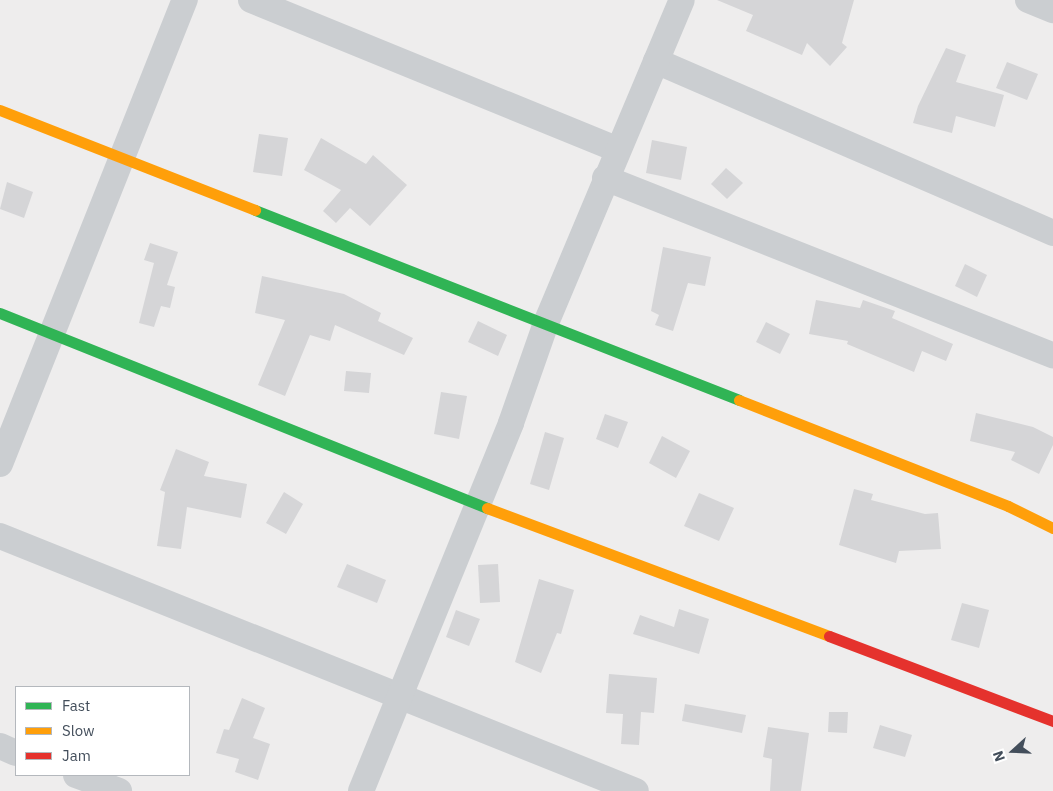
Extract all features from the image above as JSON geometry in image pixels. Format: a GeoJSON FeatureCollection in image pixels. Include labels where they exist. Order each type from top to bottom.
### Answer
{"type":"FeatureCollection","features":[{"type":"Feature","properties":{"kind":"street"},"geometry":{"type":"LineString","coordinates":[[0,464],[119,159],[185,0]]}},
{"type":"Feature","properties":{"kind":"street"},"geometry":{"type":"LineString","coordinates":[[251,0],[618,149]]}},
{"type":"Feature","properties":{"kind":"street"},"geometry":{"type":"LineString","coordinates":[[360,791],[402,696],[477,504],[511,423],[546,323],[605,178],[682,0]]}},
{"type":"Feature","properties":{"kind":"street"},"geometry":{"type":"LineString","coordinates":[[1028,0],[1053,10]]}},
{"type":"Feature","properties":{"kind":"street"},"geometry":{"type":"LineString","coordinates":[[656,61],[1053,233]]}},
{"type":"Feature","properties":{"kind":"street"},"geometry":{"type":"LineString","coordinates":[[0,110],[119,159],[546,323],[1008,506],[1053,528]]}},
{"type":"Feature","properties":{"kind":"street"},"geometry":{"type":"LineString","coordinates":[[605,178],[1053,355]]}},
{"type":"Feature","properties":{"kind":"street"},"geometry":{"type":"LineString","coordinates":[[0,313],[52,332],[477,504],[1053,721]]}},
{"type":"Feature","properties":{"kind":"street"},"geometry":{"type":"LineString","coordinates":[[0,536],[636,791]]}},
{"type":"Feature","properties":{"kind":"street"},"geometry":{"type":"LineString","coordinates":[[0,746],[15,752]]}},
{"type":"Feature","properties":{"kind":"street"},"geometry":{"type":"LineString","coordinates":[[79,776],[119,791]]}},
{"type":"Feature","properties":{"kind":"building"},"geometry":{"type":"Polygon","coordinates":[[[717,0],[854,0],[842,43],[847,47],[830,66],[807,43],[802,55],[746,31],[753,15],[717,0]]]}},
{"type":"Feature","properties":{"kind":"building"},"geometry":{"type":"Polygon","coordinates":[[[946,48],[966,55],[956,82],[1004,95],[995,127],[956,116],[952,133],[913,123],[918,106],[946,48]]]}},
{"type":"Feature","properties":{"kind":"building"},"geometry":{"type":"Polygon","coordinates":[[[1007,62],[1038,74],[1027,100],[996,88],[1007,62]]]}},
{"type":"Feature","properties":{"kind":"building"},"geometry":{"type":"Polygon","coordinates":[[[259,134],[288,138],[282,176],[253,172],[259,134]]]}},
{"type":"Feature","properties":{"kind":"building"},"geometry":{"type":"Polygon","coordinates":[[[321,138],[366,164],[373,155],[407,185],[370,226],[350,208],[336,223],[323,211],[341,190],[304,170],[321,138]]]}},
{"type":"Feature","properties":{"kind":"building"},"geometry":{"type":"Polygon","coordinates":[[[652,140],[687,147],[681,180],[646,173],[652,140]]]}},
{"type":"Feature","properties":{"kind":"building"},"geometry":{"type":"Polygon","coordinates":[[[726,168],[743,183],[727,199],[711,184],[726,168]]]}},
{"type":"Feature","properties":{"kind":"building"},"geometry":{"type":"Polygon","coordinates":[[[7,182],[33,192],[24,218],[0,209],[7,182]]]}},
{"type":"Feature","properties":{"kind":"building"},"geometry":{"type":"Polygon","coordinates":[[[150,243],[178,252],[167,285],[175,287],[170,308],[161,306],[154,327],[139,323],[154,263],[144,260],[150,243]]]}},
{"type":"Feature","properties":{"kind":"building"},"geometry":{"type":"Polygon","coordinates":[[[663,247],[711,257],[705,286],[688,283],[673,331],[655,325],[659,315],[651,311],[663,247]]]}},
{"type":"Feature","properties":{"kind":"building"},"geometry":{"type":"Polygon","coordinates":[[[965,264],[987,275],[977,297],[955,286],[965,264]]]}},
{"type":"Feature","properties":{"kind":"building"},"geometry":{"type":"Polygon","coordinates":[[[262,276],[344,294],[381,313],[378,321],[413,338],[404,355],[335,325],[330,341],[310,335],[285,396],[258,385],[285,320],[255,313],[262,276]]]}},
{"type":"Feature","properties":{"kind":"building"},"geometry":{"type":"Polygon","coordinates":[[[816,300],[860,308],[863,300],[895,311],[892,318],[953,344],[946,361],[922,351],[914,372],[847,344],[848,341],[809,334],[816,300]]]}},
{"type":"Feature","properties":{"kind":"building"},"geometry":{"type":"Polygon","coordinates":[[[478,321],[507,335],[498,356],[468,342],[478,321]]]}},
{"type":"Feature","properties":{"kind":"building"},"geometry":{"type":"Polygon","coordinates":[[[766,322],[790,334],[780,354],[756,342],[766,322]]]}},
{"type":"Feature","properties":{"kind":"building"},"geometry":{"type":"Polygon","coordinates":[[[346,371],[371,373],[369,393],[344,391],[346,371]]]}},
{"type":"Feature","properties":{"kind":"building"},"geometry":{"type":"Polygon","coordinates":[[[441,392],[467,396],[459,439],[434,434],[441,392]]]}},
{"type":"Feature","properties":{"kind":"building"},"geometry":{"type":"Polygon","coordinates":[[[976,413],[1033,427],[1053,437],[1053,445],[1039,474],[1011,460],[1015,452],[970,441],[976,413]]]}},
{"type":"Feature","properties":{"kind":"building"},"geometry":{"type":"Polygon","coordinates":[[[605,414],[628,422],[618,448],[596,439],[605,414]]]}},
{"type":"Feature","properties":{"kind":"building"},"geometry":{"type":"Polygon","coordinates":[[[545,432],[564,438],[549,490],[530,484],[545,432]]]}},
{"type":"Feature","properties":{"kind":"building"},"geometry":{"type":"Polygon","coordinates":[[[662,436],[690,451],[676,478],[649,463],[662,436]]]}},
{"type":"Feature","properties":{"kind":"building"},"geometry":{"type":"Polygon","coordinates":[[[176,449],[209,462],[204,476],[247,484],[241,518],[187,507],[181,549],[157,546],[165,492],[160,490],[176,449]]]}},
{"type":"Feature","properties":{"kind":"building"},"geometry":{"type":"Polygon","coordinates":[[[854,489],[873,494],[871,500],[925,514],[938,513],[941,549],[899,551],[896,563],[839,545],[854,489]]]}},
{"type":"Feature","properties":{"kind":"building"},"geometry":{"type":"Polygon","coordinates":[[[284,492],[303,504],[286,534],[266,523],[284,492]]]}},
{"type":"Feature","properties":{"kind":"building"},"geometry":{"type":"Polygon","coordinates":[[[699,493],[734,508],[719,541],[684,526],[699,493]]]}},
{"type":"Feature","properties":{"kind":"building"},"geometry":{"type":"Polygon","coordinates":[[[347,564],[386,580],[377,603],[337,587],[347,564]]]}},
{"type":"Feature","properties":{"kind":"building"},"geometry":{"type":"Polygon","coordinates":[[[498,564],[500,602],[480,603],[478,565],[498,564]]]}},
{"type":"Feature","properties":{"kind":"building"},"geometry":{"type":"Polygon","coordinates":[[[539,579],[574,590],[561,634],[557,633],[541,673],[515,662],[539,579]]]}},
{"type":"Feature","properties":{"kind":"building"},"geometry":{"type":"Polygon","coordinates":[[[962,603],[989,610],[979,648],[951,640],[962,603]]]}},
{"type":"Feature","properties":{"kind":"building"},"geometry":{"type":"Polygon","coordinates":[[[679,609],[709,619],[699,654],[633,634],[640,615],[674,627],[679,609]]]}},
{"type":"Feature","properties":{"kind":"building"},"geometry":{"type":"Polygon","coordinates":[[[456,610],[480,619],[469,646],[446,637],[456,610]]]}},
{"type":"Feature","properties":{"kind":"building"},"geometry":{"type":"Polygon","coordinates":[[[609,674],[657,678],[654,713],[641,712],[639,745],[621,744],[623,714],[606,713],[609,674]]]}},
{"type":"Feature","properties":{"kind":"building"},"geometry":{"type":"Polygon","coordinates":[[[242,698],[265,708],[253,738],[270,744],[258,780],[235,772],[239,759],[216,753],[224,729],[229,730],[242,698]]]}},
{"type":"Feature","properties":{"kind":"building"},"geometry":{"type":"Polygon","coordinates":[[[685,704],[746,715],[742,733],[682,721],[685,704]]]}},
{"type":"Feature","properties":{"kind":"building"},"geometry":{"type":"Polygon","coordinates":[[[829,712],[848,712],[847,733],[828,732],[829,712]]]}},
{"type":"Feature","properties":{"kind":"building"},"geometry":{"type":"Polygon","coordinates":[[[880,725],[912,735],[905,757],[873,748],[880,725]]]}},
{"type":"Feature","properties":{"kind":"building"},"geometry":{"type":"Polygon","coordinates":[[[768,727],[809,733],[801,791],[770,791],[772,759],[763,757],[768,727]]]}},
{"type":"Feature","properties":{"kind":"traffic: fast"},"geometry":{"type":"LineString","coordinates":[[255,210],[739,400]]}},
{"type":"Feature","properties":{"kind":"traffic: fast"},"geometry":{"type":"LineString","coordinates":[[0,313],[487,508]]}},
{"type":"Feature","properties":{"kind":"traffic: slow"},"geometry":{"type":"LineString","coordinates":[[0,110],[255,210]]}},
{"type":"Feature","properties":{"kind":"traffic: slow"},"geometry":{"type":"LineString","coordinates":[[739,400],[1008,506],[1053,528]]}},
{"type":"Feature","properties":{"kind":"traffic: slow"},"geometry":{"type":"LineString","coordinates":[[487,508],[829,636]]}},
{"type":"Feature","properties":{"kind":"traffic: jam"},"geometry":{"type":"LineString","coordinates":[[829,636],[1053,721]]}}]}
